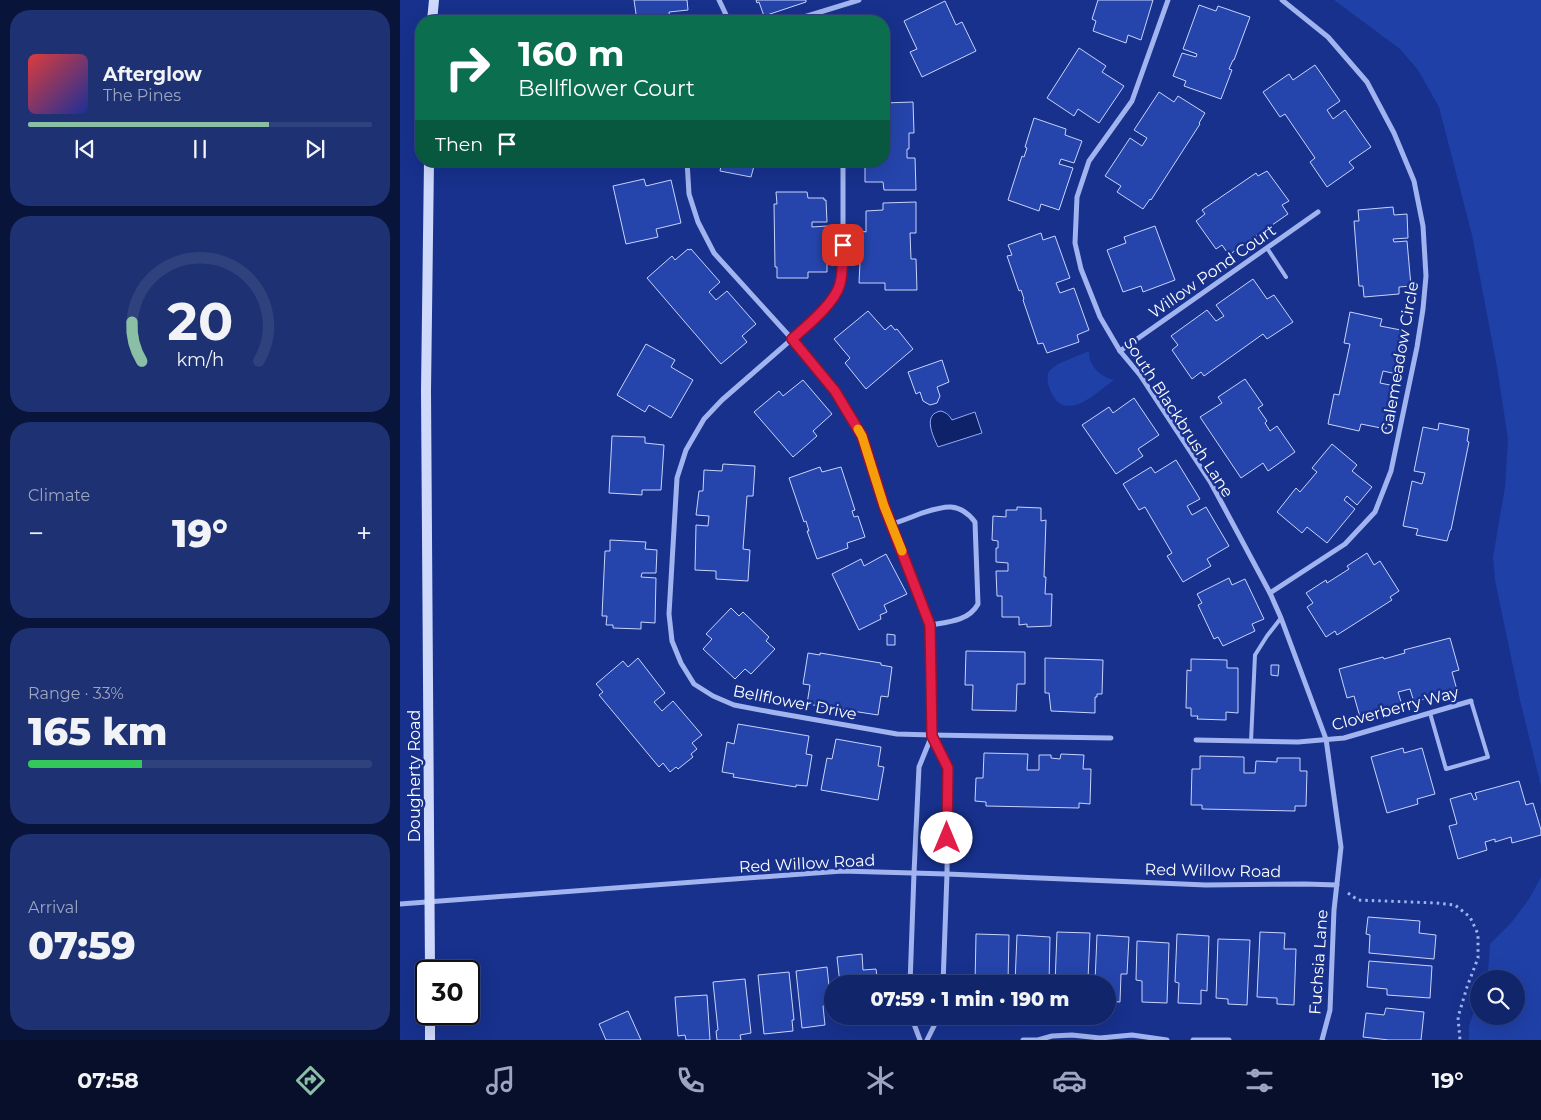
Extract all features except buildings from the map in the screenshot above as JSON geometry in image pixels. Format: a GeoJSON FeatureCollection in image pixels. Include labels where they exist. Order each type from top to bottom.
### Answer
{"type":"FeatureCollection","features":[{"type":"Feature","properties":{"kind":"main road"},"geometry":{"type":"LineString","coordinates":[[433,15],[434,0]]}},
{"type":"Feature","properties":{"kind":"main road","name":"Dougherty Road"},"geometry":{"type":"LineString","coordinates":[[429,167],[426,391],[430,960]]}},
{"type":"Feature","properties":{"kind":"main road"},"geometry":{"type":"LineString","coordinates":[[430,1025],[430,1040]]}},
{"type":"Feature","properties":{"kind":"street"},"geometry":{"type":"LineString","coordinates":[[719,0],[727,15]]}},
{"type":"Feature","properties":{"kind":"street"},"geometry":{"type":"LineString","coordinates":[[810,15],[859,0]]}},
{"type":"Feature","properties":{"kind":"street","name":"South Blackbrush Lane"},"geometry":{"type":"LineString","coordinates":[[1168,0],[1132,101],[1089,161],[1077,197],[1075,243],[1081,269],[1100,317],[1120,351],[1140,375],[1211,483],[1270,593],[1281,618],[1326,739],[1341,847],[1337,885]]}},
{"type":"Feature","properties":{"kind":"street","name":"Galemeadow Circle"},"geometry":{"type":"LineString","coordinates":[[1270,593],[1346,544],[1375,512],[1391,470],[1417,347],[1426,276],[1423,226],[1414,181],[1394,132],[1367,82],[1328,37],[1282,0]]}},
{"type":"Feature","properties":{"kind":"street"},"geometry":{"type":"LineString","coordinates":[[687,167],[688,194],[704,236],[714,253],[792,339],[835,391],[862,436],[884,506],[930,625],[932,736],[919,767],[910,975]]}},
{"type":"Feature","properties":{"kind":"street","name":"Bellflower Drive"},"geometry":{"type":"LineString","coordinates":[[843,167],[842,262],[839,285],[834,296],[792,339],[722,400],[704,419],[686,450],[677,478],[669,614],[672,640],[681,663],[694,684],[713,696],[734,705],[897,734],[1111,738]]}},
{"type":"Feature","properties":{"kind":"street","name":"Willow Pond Court"},"geometry":{"type":"LineString","coordinates":[[1120,351],[1318,212]]}},
{"type":"Feature","properties":{"kind":"street"},"geometry":{"type":"LineString","coordinates":[[892,524],[943,506],[962,510],[975,522],[978,604],[966,617],[951,622],[930,625]]}},
{"type":"Feature","properties":{"kind":"street","name":"Cloverberry Way"},"geometry":{"type":"LineString","coordinates":[[1196,740],[1298,742],[1344,738],[1471,700]]}},
{"type":"Feature","properties":{"kind":"street"},"geometry":{"type":"LineString","coordinates":[[932,736],[948,768],[943,975]]}},
{"type":"Feature","properties":{"kind":"street","name":"Red Willow Road"},"geometry":{"type":"LineString","coordinates":[[400,904],[842,871],[1206,884],[1337,885]]}},
{"type":"Feature","properties":{"kind":"street","name":"Fuchsia Lane"},"geometry":{"type":"LineString","coordinates":[[1322,1040],[1330,1010],[1337,885]]}},
{"type":"Feature","properties":{"kind":"street"},"geometry":{"type":"LineString","coordinates":[[914,1025],[920,1040]]}},
{"type":"Feature","properties":{"kind":"street"},"geometry":{"type":"LineString","coordinates":[[927,1040],[934,1025]]}},
{"type":"Feature","properties":{"kind":"street"},"geometry":{"type":"LineString","coordinates":[[1023,1040],[1038,1040],[1052,1036],[1072,1035],[1100,1038],[1132,1035],[1167,1040]]}},
{"type":"Feature","properties":{"kind":"street"},"geometry":{"type":"LineString","coordinates":[[1192,1040],[1229,1040]]}},
{"type":"Feature","properties":{"kind":"lane"},"geometry":{"type":"LineString","coordinates":[[1266,248],[1286,276]]}},
{"type":"Feature","properties":{"kind":"lane"},"geometry":{"type":"LineString","coordinates":[[1251,741],[1255,655],[1281,618]]}},
{"type":"Feature","properties":{"kind":"lane"},"geometry":{"type":"LineString","coordinates":[[1430,713],[1446,769],[1488,757],[1471,700]]}},
{"type":"Feature","properties":{"kind":"path"},"geometry":{"type":"LineString","coordinates":[[1337,885],[1358,900],[1455,905],[1470,917],[1478,934],[1478,958],[1458,1017],[1460,1040]]}},
{"type":"Feature","properties":{"kind":"shaded area"},"geometry":{"type":"Polygon","coordinates":[[[1334,0],[1541,0],[1541,786],[1520,700],[1495,580],[1493,557],[1505,487],[1508,439],[1497,367],[1472,235],[1439,107],[1418,70],[1400,49],[1334,0]]]}},
{"type":"Feature","properties":{"kind":"shaded area"},"geometry":{"type":"Polygon","coordinates":[[[1089,351],[1089,356],[1096,370],[1114,380],[1082,402],[1066,406],[1058,402],[1052,394],[1049,385],[1049,371],[1058,364],[1089,351]]]}},
{"type":"Feature","properties":{"kind":"shaded area"},"geometry":{"type":"Polygon","coordinates":[[[941,411],[948,414],[952,420],[975,412],[982,433],[938,447],[930,421],[935,413],[941,411]]]}},
{"type":"Feature","properties":{"kind":"shaded area"},"geometry":{"type":"Polygon","coordinates":[[[1541,877],[1541,1040],[1469,1040],[1470,1023],[1470,1025],[1525,1025],[1525,970],[1488,970],[1490,944],[1511,923],[1529,899],[1541,877]]]}},
{"type":"Feature","properties":{"kind":"slow traffic"},"geometry":{"type":"LineString","coordinates":[[858,429],[862,436],[884,506],[902,551]]}},
{"type":"Feature","properties":{"kind":"route"},"geometry":{"type":"LineString","coordinates":[[843,245],[839,285],[834,296],[808,325],[792,339],[835,391],[862,436],[884,506],[930,625],[932,736],[948,768],[947,838]]}}]}
